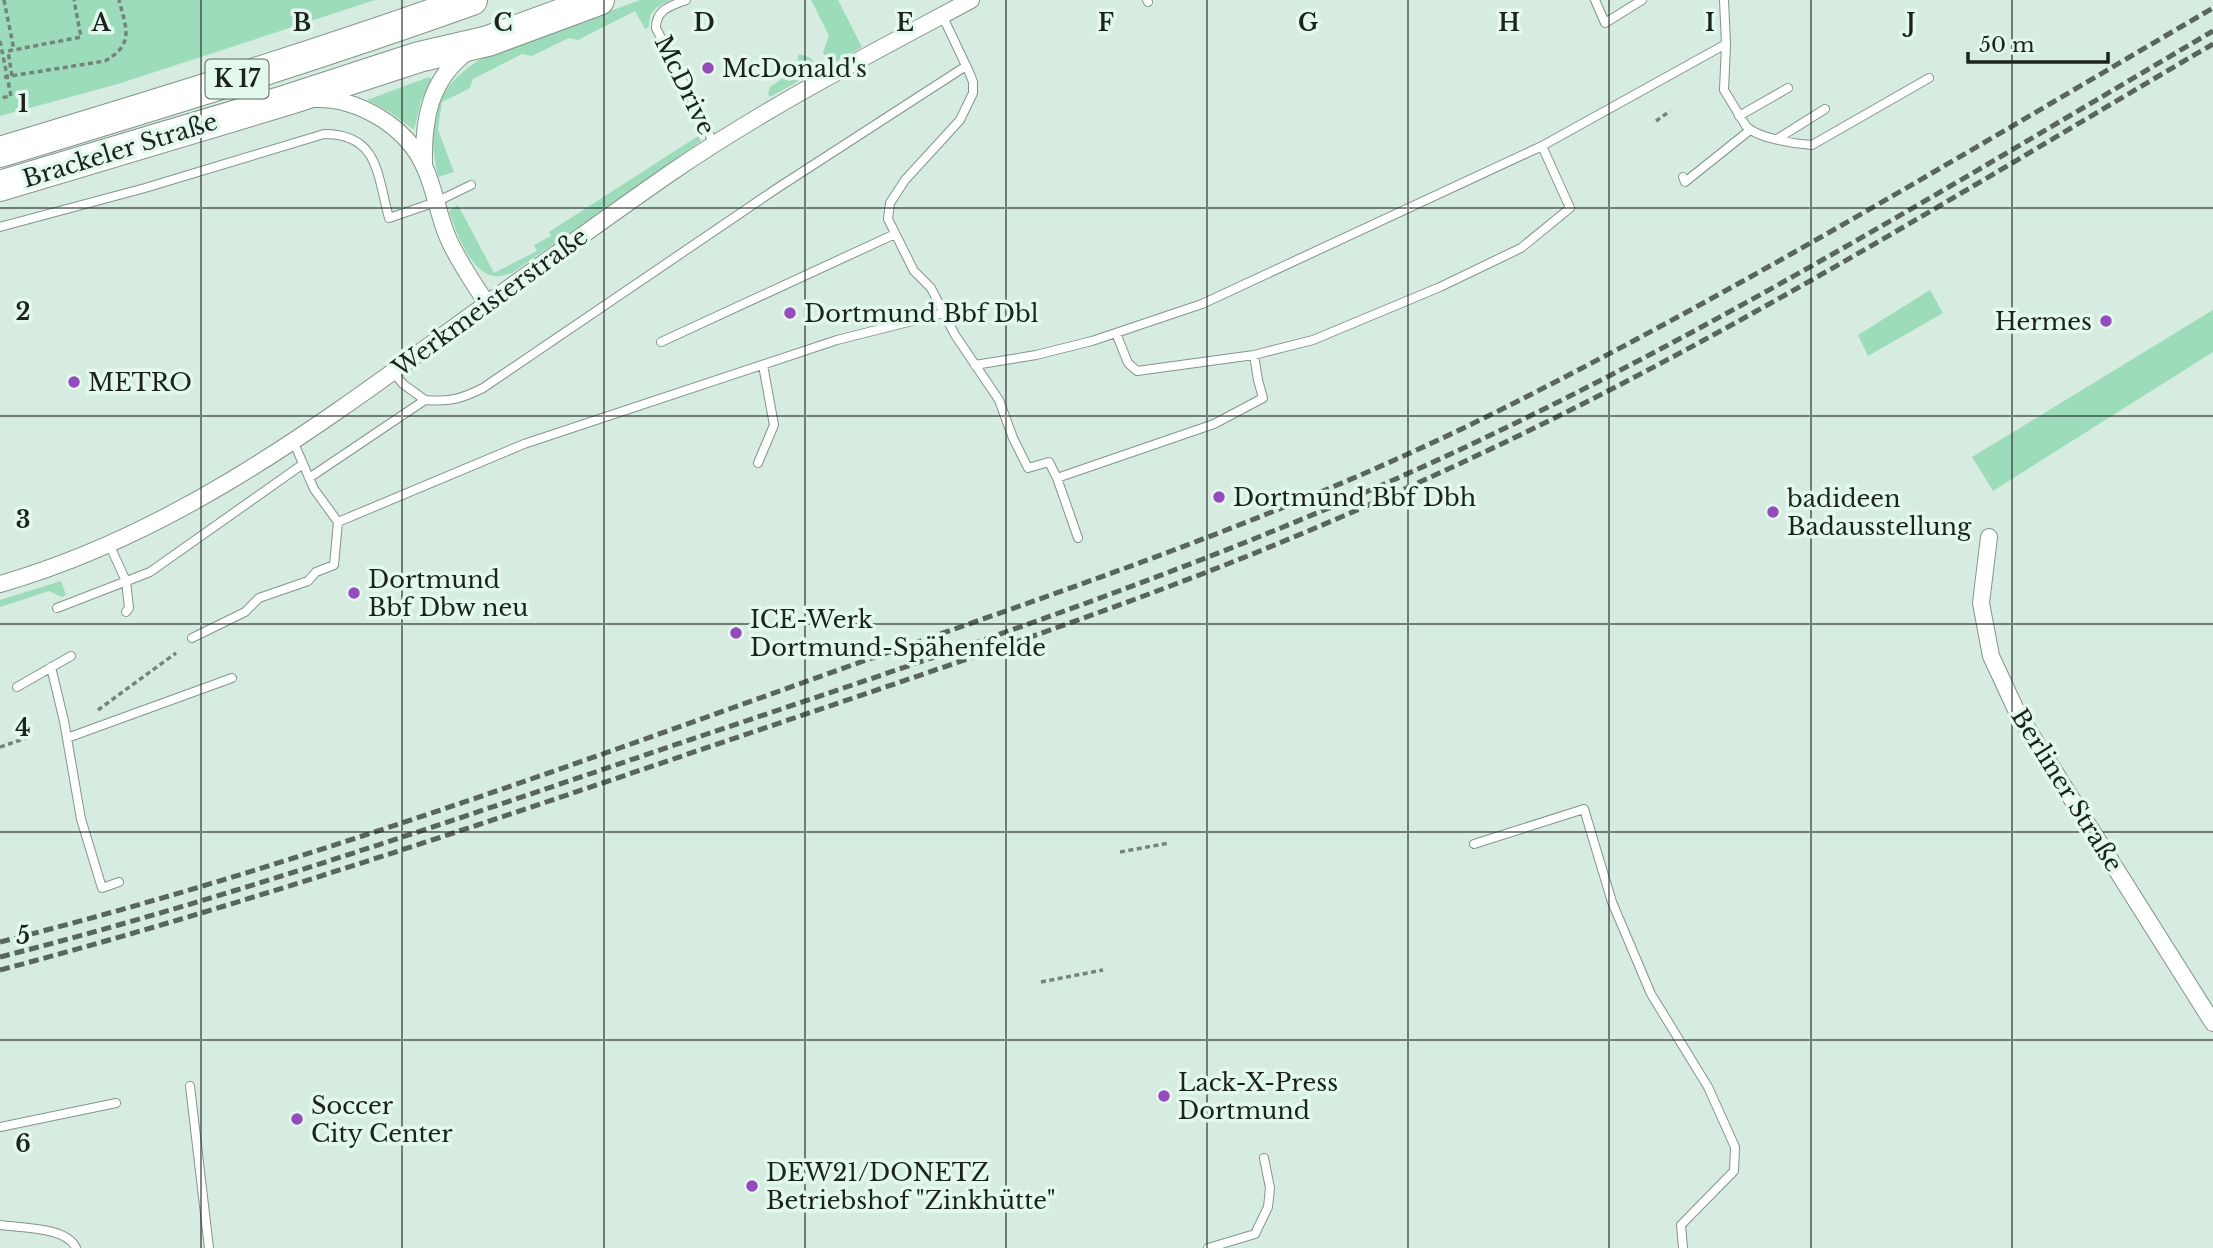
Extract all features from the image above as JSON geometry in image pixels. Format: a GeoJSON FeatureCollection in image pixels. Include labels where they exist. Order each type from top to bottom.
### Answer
{"type":"FeatureCollection","features":[{"type":"Feature","properties":{"kind":"highway","name":"Brackeler Straße"},"geometry":{"type":"LineString","coordinates":[[0,152],[330,49],[472,0]]}},
{"type":"Feature","properties":{"kind":"highway"},"geometry":{"type":"LineString","coordinates":[[550,0],[569,5],[592,3]]}},
{"type":"Feature","properties":{"kind":"highway","name":"Brackeler Straße"},"geometry":{"type":"LineString","coordinates":[[0,186],[287,100],[419,57],[488,41],[592,3]]}},
{"type":"Feature","properties":{"kind":"street","name":"Werkmeisterstraße"},"geometry":{"type":"LineString","coordinates":[[4,581],[108,544],[174,514],[294,443],[486,304],[715,145],[767,111],[971,0]]}},
{"type":"Feature","properties":{"kind":"street"},"geometry":{"type":"LineString","coordinates":[[424,165],[426,114],[435,91],[455,62],[488,41]]}},
{"type":"Feature","properties":{"kind":"street"},"geometry":{"type":"LineString","coordinates":[[287,100],[323,98],[353,105],[370,112],[400,133],[414,148],[424,165],[448,237],[486,304]]}},
{"type":"Feature","properties":{"kind":"street","name":"Berliner Straße"},"geometry":{"type":"LineString","coordinates":[[1990,537],[1981,603],[1991,656],[2017,712],[2213,1023]]}},
{"type":"Feature","properties":{"kind":"lane","name":"McDrive"},"geometry":{"type":"LineString","coordinates":[[686,0],[662,10],[658,15],[656,28],[715,145]]}},
{"type":"Feature","properties":{"kind":"lane"},"geometry":{"type":"LineString","coordinates":[[1595,0],[1605,23],[1642,0]]}},
{"type":"Feature","properties":{"kind":"lane"},"geometry":{"type":"LineString","coordinates":[[1724,0],[1724,90],[1750,130],[1777,139],[1812,145],[1930,78]]}},
{"type":"Feature","properties":{"kind":"lane"},"geometry":{"type":"LineString","coordinates":[[942,15],[973,82],[973,93],[960,120],[905,180],[890,203],[888,219],[914,271],[931,288],[955,335],[999,400],[1028,468],[1049,462],[1078,538]]}},
{"type":"Feature","properties":{"kind":"lane"},"geometry":{"type":"LineString","coordinates":[[975,365],[1037,355],[1116,333],[1202,304],[1542,146],[1726,44]]}},
{"type":"Feature","properties":{"kind":"lane"},"geometry":{"type":"LineString","coordinates":[[393,372],[403,384],[425,400],[460,400],[483,388],[787,182],[966,66]]}},
{"type":"Feature","properties":{"kind":"lane"},"geometry":{"type":"LineString","coordinates":[[1740,116],[1788,88]]}},
{"type":"Feature","properties":{"kind":"lane"},"geometry":{"type":"LineString","coordinates":[[1777,139],[1825,109]]}},
{"type":"Feature","properties":{"kind":"lane"},"geometry":{"type":"LineString","coordinates":[[1683,177],[1685,182],[1750,130]]}},
{"type":"Feature","properties":{"kind":"lane"},"geometry":{"type":"LineString","coordinates":[[0,228],[324,134],[351,137],[372,155],[389,218],[436,202],[471,185]]}},
{"type":"Feature","properties":{"kind":"lane"},"geometry":{"type":"LineString","coordinates":[[1116,333],[1128,363],[1137,371],[1254,355],[1312,340],[1440,287],[1521,248],[1570,208],[1542,146]]}},
{"type":"Feature","properties":{"kind":"lane"},"geometry":{"type":"LineString","coordinates":[[661,342],[895,234]]}},
{"type":"Feature","properties":{"kind":"lane"},"geometry":{"type":"LineString","coordinates":[[338,522],[524,444],[837,340],[944,313]]}},
{"type":"Feature","properties":{"kind":"lane"},"geometry":{"type":"LineString","coordinates":[[1057,478],[1214,424],[1250,407],[1263,398],[1254,355]]}},
{"type":"Feature","properties":{"kind":"lane"},"geometry":{"type":"LineString","coordinates":[[758,463],[774,425],[763,365]]}},
{"type":"Feature","properties":{"kind":"lane"},"geometry":{"type":"LineString","coordinates":[[309,478],[425,400]]}},
{"type":"Feature","properties":{"kind":"lane"},"geometry":{"type":"LineString","coordinates":[[192,638],[245,612],[259,598],[308,581],[316,572],[334,565],[338,522],[314,489],[294,443]]}},
{"type":"Feature","properties":{"kind":"lane"},"geometry":{"type":"LineString","coordinates":[[57,608],[150,572],[303,464]]}},
{"type":"Feature","properties":{"kind":"lane"},"geometry":{"type":"LineString","coordinates":[[108,544],[127,581],[129,608],[126,612]]}},
{"type":"Feature","properties":{"kind":"lane"},"geometry":{"type":"LineString","coordinates":[[17,687],[71,656]]}},
{"type":"Feature","properties":{"kind":"lane"},"geometry":{"type":"LineString","coordinates":[[51,667],[81,819],[102,888],[120,882]]}},
{"type":"Feature","properties":{"kind":"lane"},"geometry":{"type":"LineString","coordinates":[[67,738],[232,678]]}},
{"type":"Feature","properties":{"kind":"lane"},"geometry":{"type":"LineString","coordinates":[[1474,844],[1584,809],[1612,902],[1651,994],[1708,1087],[1735,1147],[1734,1171],[1681,1225],[1683,1248]]}},
{"type":"Feature","properties":{"kind":"lane"},"geometry":{"type":"LineString","coordinates":[[190,1086],[209,1248]]}},
{"type":"Feature","properties":{"kind":"lane"},"geometry":{"type":"LineString","coordinates":[[0,1127],[116,1103]]}},
{"type":"Feature","properties":{"kind":"lane"},"geometry":{"type":"LineString","coordinates":[[1208,1248],[1255,1234],[1268,1207],[1269,1188],[1264,1158]]}},
{"type":"Feature","properties":{"kind":"lane"},"geometry":{"type":"LineString","coordinates":[[0,1225],[62,1233],[73,1241],[76,1248]]}},
{"type":"Feature","properties":{"kind":"path"},"geometry":{"type":"LineString","coordinates":[[4,0],[14,50]]}},
{"type":"Feature","properties":{"kind":"path"},"geometry":{"type":"LineString","coordinates":[[8,77],[8,51],[81,37],[74,0]]}},
{"type":"Feature","properties":{"kind":"path"},"geometry":{"type":"LineString","coordinates":[[8,77],[105,61],[116,55],[123,47],[127,33],[119,0]]}},
{"type":"Feature","properties":{"kind":"path"},"geometry":{"type":"LineString","coordinates":[[0,41],[11,96],[0,98]]}},
{"type":"Feature","properties":{"kind":"path"},"geometry":{"type":"LineString","coordinates":[[1656,121],[1670,111]]}},
{"type":"Feature","properties":{"kind":"path"},"geometry":{"type":"LineString","coordinates":[[98,710],[176,653]]}},
{"type":"Feature","properties":{"kind":"path"},"geometry":{"type":"LineString","coordinates":[[0,747],[32,736]]}},
{"type":"Feature","properties":{"kind":"path"},"geometry":{"type":"LineString","coordinates":[[1120,852],[1169,843]]}},
{"type":"Feature","properties":{"kind":"path"},"geometry":{"type":"LineString","coordinates":[[1041,982],[1103,970]]}},
{"type":"Feature","properties":{"kind":"green space"},"geometry":{"type":"Polygon","coordinates":[[[0,0],[375,0],[118,84],[0,116],[0,0]]]}},
{"type":"Feature","properties":{"kind":"green space"},"geometry":{"type":"Polygon","coordinates":[[[640,0],[671,0],[655,10],[650,17],[649,27],[645,29],[635,11],[578,40],[569,38],[532,56],[522,54],[473,79],[470,88],[442,102],[438,130],[454,172],[438,177],[433,141],[436,111],[451,84],[463,72],[479,60],[640,0]]]}},
{"type":"Feature","properties":{"kind":"green space"},"geometry":{"type":"Polygon","coordinates":[[[811,0],[838,0],[862,47],[831,64],[828,62],[823,52],[829,36],[811,0]]]}},
{"type":"Feature","properties":{"kind":"green space"},"geometry":{"type":"Polygon","coordinates":[[[799,54],[811,58],[816,67],[815,72],[770,97],[770,87],[789,74],[790,66],[802,69],[804,63],[797,61],[799,54]]]}},
{"type":"Feature","properties":{"kind":"green space"},"geometry":{"type":"Polygon","coordinates":[[[429,77],[432,80],[421,101],[414,130],[390,112],[367,100],[429,77]]]}},
{"type":"Feature","properties":{"kind":"green space"},"geometry":{"type":"Polygon","coordinates":[[[698,136],[701,141],[512,273],[493,276],[482,271],[469,257],[449,211],[458,205],[494,273],[537,251],[534,245],[551,236],[549,232],[698,136]]]}},
{"type":"Feature","properties":{"kind":"green space"},"geometry":{"type":"Polygon","coordinates":[[[1930,290],[1943,313],[1868,356],[1858,335],[1930,290]]]}},
{"type":"Feature","properties":{"kind":"green space"},"geometry":{"type":"Polygon","coordinates":[[[2213,310],[2213,352],[1993,491],[1972,457],[2213,310]]]}},
{"type":"Feature","properties":{"kind":"green space"},"geometry":{"type":"Polygon","coordinates":[[[61,581],[66,595],[62,597],[49,591],[0,607],[0,600],[61,581]]]}},
{"type":"Feature","properties":{"kind":"railway"},"geometry":{"type":"LineString","coordinates":[[0,942],[213,883],[424,816],[1085,583],[1327,489],[1406,455],[1577,371],[1761,271],[2213,8]]}},
{"type":"Feature","properties":{"kind":"railway"},"geometry":{"type":"LineString","coordinates":[[0,957],[178,908],[442,824],[1005,632],[1203,559],[1302,519],[1495,433],[1678,340],[1858,240],[2213,31]]}},
{"type":"Feature","properties":{"kind":"railway"},"geometry":{"type":"LineString","coordinates":[[0,970],[284,888],[564,796],[1068,624],[1295,537],[1495,447],[1678,354],[1858,253],[2213,44]]}},
{"type":"Feature","properties":{"kind":"place","name":"McDonald's"},"geometry":{"type":"Point","coordinates":[708,68]}},
{"type":"Feature","properties":{"kind":"place","name":"Dortmund Bbf Dbl"},"geometry":{"type":"Point","coordinates":[790,313]}},
{"type":"Feature","properties":{"kind":"place","name":"Hermes"},"geometry":{"type":"Point","coordinates":[2106,321]}},
{"type":"Feature","properties":{"kind":"place","name":"METRO"},"geometry":{"type":"Point","coordinates":[74,382]}},
{"type":"Feature","properties":{"kind":"place","name":"Dortmund Bbf Dbh"},"geometry":{"type":"Point","coordinates":[1219,497]}},
{"type":"Feature","properties":{"kind":"place","name":"badideen Badausstellung"},"geometry":{"type":"Point","coordinates":[1773,512]}},
{"type":"Feature","properties":{"kind":"place","name":"Dortmund Bbf Dbw neu"},"geometry":{"type":"Point","coordinates":[354,593]}},
{"type":"Feature","properties":{"kind":"place","name":"ICE-Werk Dortmund-Spähenfelde"},"geometry":{"type":"Point","coordinates":[736,633]}},
{"type":"Feature","properties":{"kind":"place","name":"Lack-X-Press Dortmund"},"geometry":{"type":"Point","coordinates":[1164,1096]}},
{"type":"Feature","properties":{"kind":"place","name":"Soccer City Center"},"geometry":{"type":"Point","coordinates":[297,1119]}},
{"type":"Feature","properties":{"kind":"place","name":"DEW21/DONETZ Betriebshof \"Zinkhütte\""},"geometry":{"type":"Point","coordinates":[752,1186]}}]}
